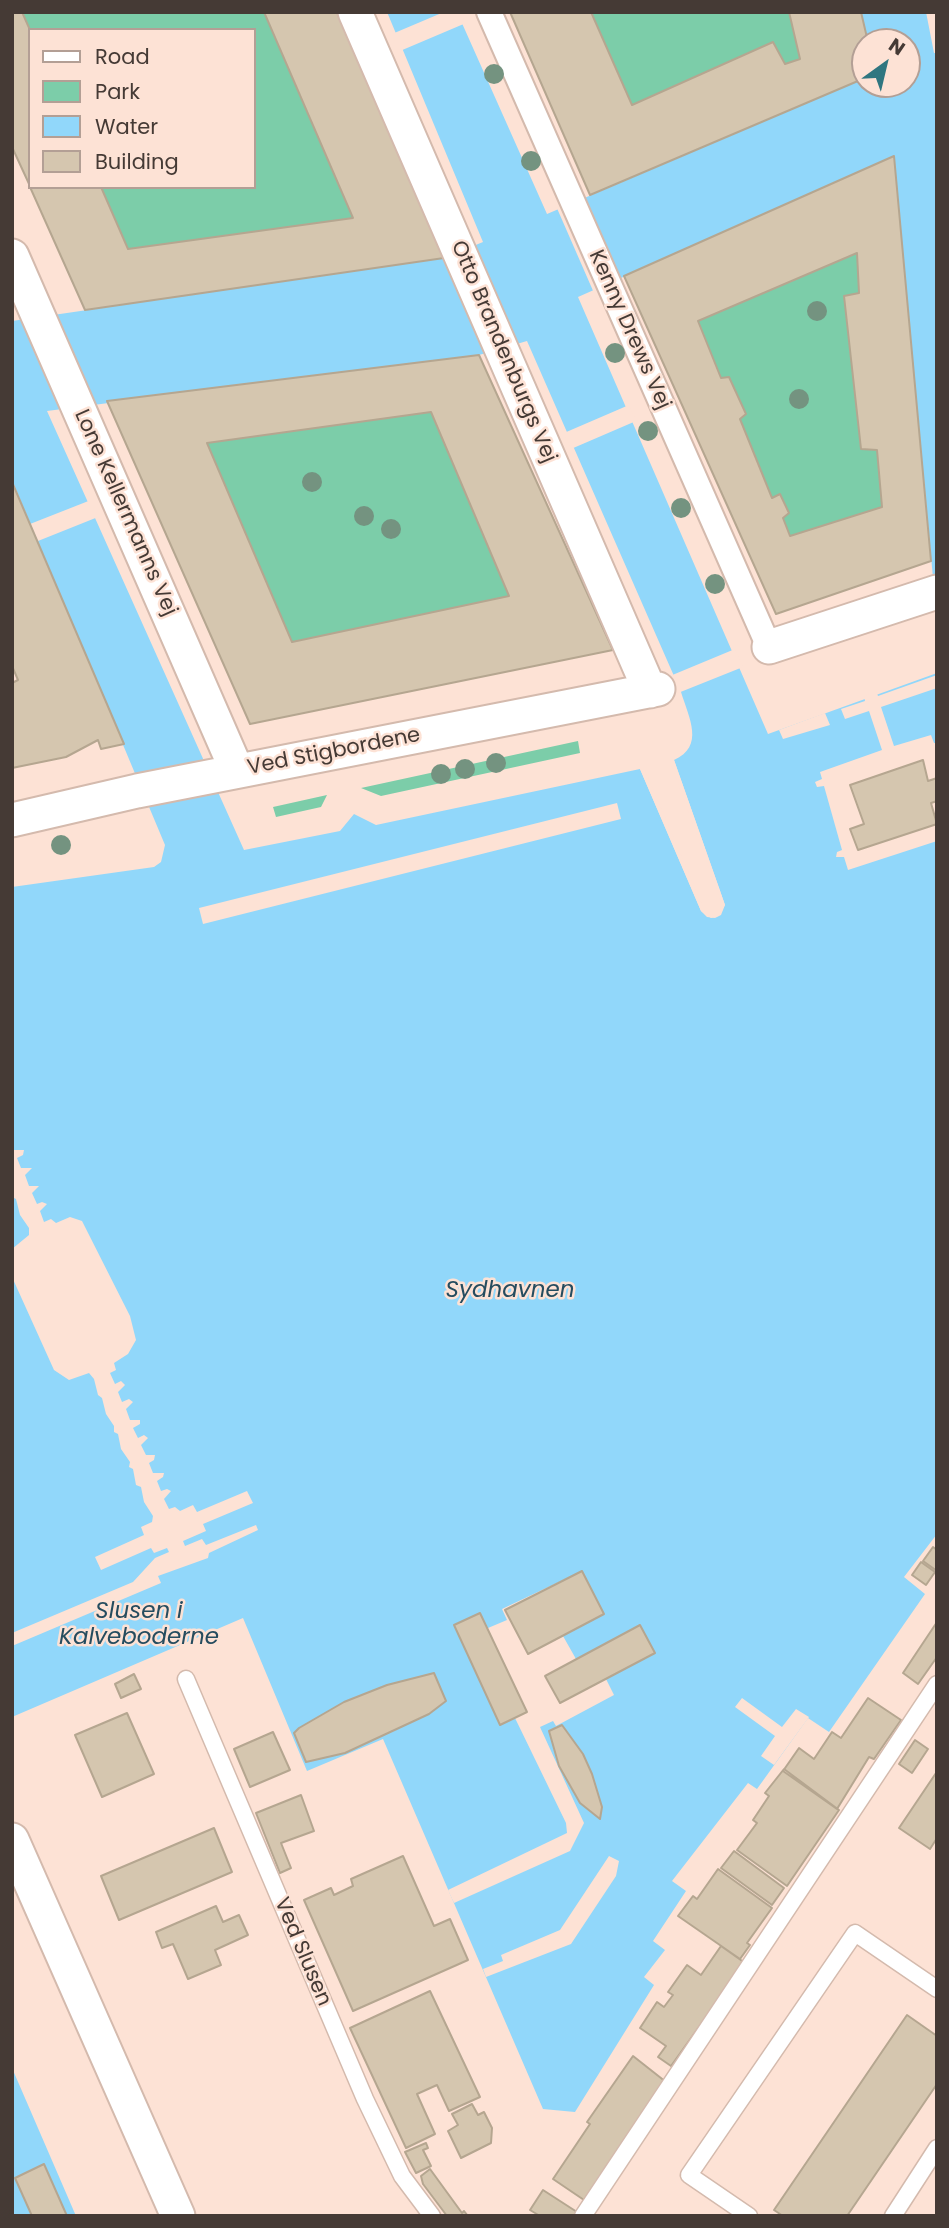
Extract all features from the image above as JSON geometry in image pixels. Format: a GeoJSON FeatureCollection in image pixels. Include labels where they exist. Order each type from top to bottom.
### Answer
{"type":"FeatureCollection","features":[{"type":"Feature","properties":{"kind":"street","name":"Otto Brandenburgs Vej"},"geometry":{"type":"LineString","coordinates":[[355,12],[654,690]]}},
{"type":"Feature","properties":{"kind":"street","name":"Kenny Drews Vej"},"geometry":{"type":"LineString","coordinates":[[489,12],[769,648]]}},
{"type":"Feature","properties":{"kind":"street","name":"Lone Kellermanns Vej"},"geometry":{"type":"LineString","coordinates":[[18,268],[93,441],[228,773]]}},
{"type":"Feature","properties":{"kind":"street"},"geometry":{"type":"LineString","coordinates":[[769,648],[933,594]]}},
{"type":"Feature","properties":{"kind":"street","name":"Ved Stigbordene"},"geometry":{"type":"LineString","coordinates":[[12,820],[137,791],[654,690]]}},
{"type":"Feature","properties":{"kind":"street"},"geometry":{"type":"LineString","coordinates":[[12,1840],[178,2216]]}},
{"type":"Feature","properties":{"kind":"lane","name":"Ved Slusen"},"geometry":{"type":"LineString","coordinates":[[186,1679],[365,2099],[402,2176],[432,2216]]}},
{"type":"Feature","properties":{"kind":"lane"},"geometry":{"type":"LineString","coordinates":[[583,2216],[937,1684]]}},
{"type":"Feature","properties":{"kind":"lane"},"geometry":{"type":"LineString","coordinates":[[749,2216],[689,2175],[855,1933],[937,1989]]}},
{"type":"Feature","properties":{"kind":"lane"},"geometry":{"type":"LineString","coordinates":[[893,2216],[937,2148]]}},
{"type":"Feature","properties":{"kind":"green space"},"geometry":{"type":"Polygon","coordinates":[[[22,12],[264,12],[353,218],[128,249],[102,189],[256,189],[256,28],[29,28],[22,12]]]}},
{"type":"Feature","properties":{"kind":"green space"},"geometry":{"type":"Polygon","coordinates":[[[591,12],[789,12],[800,59],[785,64],[773,42],[632,105],[591,12]]]}},
{"type":"Feature","properties":{"kind":"green space"},"geometry":{"type":"Polygon","coordinates":[[[857,253],[859,293],[844,296],[877,450],[882,507],[790,536],[783,518],[789,513],[780,494],[772,498],[740,419],[746,414],[729,377],[721,378],[698,321],[857,253]]]}},
{"type":"Feature","properties":{"kind":"green space"},"geometry":{"type":"Polygon","coordinates":[[[431,412],[509,596],[292,642],[207,443],[431,412]]]}},
{"type":"Feature","properties":{"kind":"green space"},"geometry":{"type":"Polygon","coordinates":[[[578,741],[580,753],[381,796],[361,788],[578,741]]]}},
{"type":"Feature","properties":{"kind":"green space"},"geometry":{"type":"Polygon","coordinates":[[[327,795],[321,807],[276,817],[273,807],[327,795]]]}},
{"type":"Feature","properties":{"kind":"water","name":"Sydhavnen"},"geometry":{"type":"Polygon","coordinates":[[[387,12],[457,12],[547,214],[851,84],[851,98],[921,98],[921,28],[865,28],[861,12],[926,12],[934,53],[937,53],[937,621],[894,157],[578,297],[768,734],[937,673],[937,1534],[904,1577],[925,1594],[829,1732],[808,1718],[757,1789],[748,1783],[672,1881],[686,1891],[653,1941],[665,1950],[644,1977],[654,1985],[575,2112],[543,2109],[383,1739],[307,1771],[243,1618],[12,1717],[12,887],[154,867],[161,862],[165,845],[12,480],[12,321],[444,258],[483,242],[387,12]],[[527,341],[479,355],[47,411],[244,850],[340,831],[354,814],[376,825],[640,769],[701,911],[711,918],[718,916],[725,905],[674,760],[689,747],[692,739],[690,721],[681,692],[527,341]]]}},
{"type":"Feature","properties":{"kind":"water"},"geometry":{"type":"Polygon","coordinates":[[[12,2068],[76,2216],[12,2216],[12,2068]]]}},
{"type":"Feature","properties":{"kind":"pier"},"geometry":{"type":"Polygon","coordinates":[[[444,12],[461,12],[466,23],[400,51],[392,34],[444,12]]]}},
{"type":"Feature","properties":{"kind":"pier"},"geometry":{"type":"Polygon","coordinates":[[[582,194],[620,281],[594,293],[556,206],[582,194]]]}},
{"type":"Feature","properties":{"kind":"pier"},"geometry":{"type":"Polygon","coordinates":[[[629,405],[636,421],[571,449],[564,433],[629,405]]]}},
{"type":"Feature","properties":{"kind":"pier"},"geometry":{"type":"Polygon","coordinates":[[[91,500],[98,517],[38,541],[30,524],[91,500]]]}},
{"type":"Feature","properties":{"kind":"pier"},"geometry":{"type":"Polygon","coordinates":[[[735,649],[743,667],[678,693],[670,676],[735,649]]]}},
{"type":"Feature","properties":{"kind":"pier"},"geometry":{"type":"Polygon","coordinates":[[[937,675],[937,688],[881,707],[894,746],[931,735],[934,743],[937,743],[937,841],[848,870],[844,857],[836,857],[837,852],[842,850],[824,786],[817,787],[815,782],[822,779],[820,772],[882,750],[869,711],[845,719],[841,709],[865,701],[864,696],[876,691],[878,696],[937,675]]]}},
{"type":"Feature","properties":{"kind":"pier"},"geometry":{"type":"Polygon","coordinates":[[[825,713],[830,725],[783,739],[779,730],[825,713]]]}},
{"type":"Feature","properties":{"kind":"pier"},"geometry":{"type":"Polygon","coordinates":[[[674,760],[725,905],[721,915],[715,918],[707,917],[701,911],[640,769],[644,768],[704,909],[714,914],[722,905],[670,762],[674,760]]]}},
{"type":"Feature","properties":{"kind":"pier"},"geometry":{"type":"Polygon","coordinates":[[[617,803],[621,819],[203,924],[199,908],[617,803]]]}},
{"type":"Feature","properties":{"kind":"pier"},"geometry":{"type":"Polygon","coordinates":[[[12,1147],[14,1150],[24,1150],[23,1155],[17,1158],[21,1168],[32,1168],[25,1175],[29,1186],[39,1186],[32,1193],[37,1204],[47,1204],[40,1211],[44,1222],[51,1219],[56,1223],[70,1217],[82,1221],[130,1316],[136,1340],[128,1354],[114,1363],[116,1370],[110,1373],[115,1384],[121,1381],[125,1385],[118,1392],[122,1402],[129,1399],[133,1402],[126,1409],[130,1420],[140,1420],[140,1424],[133,1428],[138,1438],[144,1435],[148,1438],[141,1445],[146,1455],[155,1455],[154,1460],[149,1463],[153,1473],[164,1473],[157,1481],[161,1491],[171,1491],[164,1499],[169,1509],[175,1507],[180,1511],[193,1505],[197,1512],[247,1491],[253,1503],[203,1524],[206,1531],[183,1541],[185,1546],[202,1539],[206,1545],[256,1525],[258,1530],[209,1553],[208,1558],[158,1576],[161,1583],[12,1646],[12,1633],[133,1582],[155,1558],[169,1552],[167,1548],[154,1553],[151,1548],[101,1570],[95,1557],[144,1535],[141,1527],[152,1522],[153,1516],[144,1502],[141,1487],[136,1485],[133,1469],[129,1467],[130,1462],[121,1449],[118,1434],[114,1432],[114,1426],[106,1414],[94,1379],[89,1373],[69,1380],[54,1370],[12,1277],[12,1249],[29,1235],[29,1228],[20,1215],[16,1199],[12,1197],[12,1147]]]}},
{"type":"Feature","properties":{"kind":"pier"},"geometry":{"type":"Polygon","coordinates":[[[582,1571],[604,1614],[563,1636],[576,1659],[640,1625],[655,1653],[606,1679],[614,1695],[556,1726],[553,1721],[540,1727],[584,1823],[570,1851],[454,1903],[448,1890],[567,1833],[566,1823],[515,1718],[500,1725],[454,1625],[480,1613],[488,1628],[507,1620],[502,1609],[582,1571]]]}},
{"type":"Feature","properties":{"kind":"pier"},"geometry":{"type":"Polygon","coordinates":[[[742,1698],[782,1727],[796,1709],[809,1717],[774,1765],[761,1756],[775,1736],[735,1707],[742,1698]]]}},
{"type":"Feature","properties":{"kind":"pier"},"geometry":{"type":"Polygon","coordinates":[[[609,1856],[619,1861],[616,1876],[571,1944],[486,1977],[483,1969],[503,1961],[501,1955],[560,1930],[609,1856]]]}},
{"type":"Feature","properties":{"kind":"building"},"geometry":{"type":"Polygon","coordinates":[[[12,12],[22,12],[29,28],[28,182],[12,147],[12,12]]]}},
{"type":"Feature","properties":{"kind":"building"},"geometry":{"type":"Polygon","coordinates":[[[264,12],[337,12],[444,258],[85,310],[31,189],[102,189],[128,249],[353,218],[264,12]]]}},
{"type":"Feature","properties":{"kind":"building"},"geometry":{"type":"Polygon","coordinates":[[[510,12],[591,12],[632,105],[773,42],[785,64],[800,59],[789,12],[861,12],[865,28],[851,28],[851,84],[590,195],[510,12]]]}},
{"type":"Feature","properties":{"kind":"building"},"geometry":{"type":"Polygon","coordinates":[[[894,156],[931,561],[776,614],[624,276],[894,156]],[[857,253],[698,321],[721,378],[729,377],[746,414],[740,419],[772,498],[780,494],[789,513],[783,518],[790,536],[882,507],[877,450],[861,449],[844,296],[859,293],[857,253]]]}},
{"type":"Feature","properties":{"kind":"building"},"geometry":{"type":"Polygon","coordinates":[[[479,355],[613,650],[250,724],[107,401],[479,355]],[[431,412],[207,443],[292,642],[509,596],[431,412]]]}},
{"type":"Feature","properties":{"kind":"building"},"geometry":{"type":"Polygon","coordinates":[[[12,482],[124,744],[101,749],[98,740],[66,757],[12,768],[12,683],[18,680],[12,666],[12,482]]]}},
{"type":"Feature","properties":{"kind":"building"},"geometry":{"type":"Polygon","coordinates":[[[923,760],[928,781],[937,778],[937,801],[931,803],[937,824],[858,850],[850,829],[864,824],[850,785],[923,760]]]}},
{"type":"Feature","properties":{"kind":"building"},"geometry":{"type":"Polygon","coordinates":[[[933,1547],[937,1550],[937,1571],[923,1561],[933,1547]]]}},
{"type":"Feature","properties":{"kind":"building"},"geometry":{"type":"Polygon","coordinates":[[[921,1562],[935,1572],[926,1585],[912,1575],[921,1562]]]}},
{"type":"Feature","properties":{"kind":"building"},"geometry":{"type":"Polygon","coordinates":[[[582,1571],[604,1614],[528,1654],[505,1610],[582,1571]]]}},
{"type":"Feature","properties":{"kind":"building"},"geometry":{"type":"Polygon","coordinates":[[[480,1613],[527,1712],[500,1725],[454,1625],[480,1613]]]}},
{"type":"Feature","properties":{"kind":"building"},"geometry":{"type":"Polygon","coordinates":[[[937,1622],[937,1657],[918,1684],[903,1673],[937,1622]]]}},
{"type":"Feature","properties":{"kind":"building"},"geometry":{"type":"Polygon","coordinates":[[[640,1625],[655,1653],[560,1703],[545,1676],[640,1625]]]}},
{"type":"Feature","properties":{"kind":"building"},"geometry":{"type":"Polygon","coordinates":[[[434,1673],[446,1701],[429,1714],[345,1753],[306,1762],[294,1733],[299,1728],[344,1702],[387,1685],[434,1673]]]}},
{"type":"Feature","properties":{"kind":"building"},"geometry":{"type":"Polygon","coordinates":[[[134,1674],[141,1689],[121,1698],[115,1684],[134,1674]]]}},
{"type":"Feature","properties":{"kind":"building"},"geometry":{"type":"Polygon","coordinates":[[[868,1698],[901,1720],[874,1759],[869,1757],[837,1809],[783,1771],[799,1748],[814,1759],[832,1732],[841,1738],[868,1698]]]}},
{"type":"Feature","properties":{"kind":"building"},"geometry":{"type":"Polygon","coordinates":[[[127,1713],[154,1774],[102,1797],[75,1735],[127,1713]]]}},
{"type":"Feature","properties":{"kind":"building"},"geometry":{"type":"Polygon","coordinates":[[[562,1725],[583,1754],[592,1774],[602,1807],[600,1819],[580,1803],[559,1766],[549,1731],[562,1725]]]}},
{"type":"Feature","properties":{"kind":"building"},"geometry":{"type":"Polygon","coordinates":[[[273,1732],[290,1770],[250,1787],[234,1749],[273,1732]]]}},
{"type":"Feature","properties":{"kind":"building"},"geometry":{"type":"Polygon","coordinates":[[[915,1740],[928,1749],[912,1773],[899,1764],[915,1740]]]}},
{"type":"Feature","properties":{"kind":"building"},"geometry":{"type":"Polygon","coordinates":[[[784,1769],[839,1810],[787,1886],[737,1850],[757,1823],[753,1820],[769,1796],[765,1793],[784,1769]]]}},
{"type":"Feature","properties":{"kind":"building"},"geometry":{"type":"Polygon","coordinates":[[[936,1773],[937,1838],[930,1849],[899,1828],[936,1773]]]}},
{"type":"Feature","properties":{"kind":"building"},"geometry":{"type":"Polygon","coordinates":[[[301,1795],[314,1831],[281,1843],[291,1868],[280,1873],[256,1813],[301,1795]]]}},
{"type":"Feature","properties":{"kind":"building"},"geometry":{"type":"Polygon","coordinates":[[[214,1828],[232,1872],[119,1920],[101,1876],[214,1828]]]}},
{"type":"Feature","properties":{"kind":"building"},"geometry":{"type":"Polygon","coordinates":[[[734,1851],[784,1888],[772,1905],[721,1868],[734,1851]]]}},
{"type":"Feature","properties":{"kind":"building"},"geometry":{"type":"Polygon","coordinates":[[[403,1856],[434,1926],[450,1919],[468,1960],[353,2011],[304,1900],[331,1888],[334,1895],[353,1886],[351,1879],[403,1856]]]}},
{"type":"Feature","properties":{"kind":"building"},"geometry":{"type":"Polygon","coordinates":[[[718,1869],[772,1908],[747,1943],[750,1945],[740,1959],[678,1916],[693,1896],[697,1899],[718,1869]]]}},
{"type":"Feature","properties":{"kind":"building"},"geometry":{"type":"Polygon","coordinates":[[[216,1906],[223,1922],[239,1915],[248,1935],[215,1950],[221,1965],[188,1979],[173,1944],[162,1948],[156,1932],[216,1906]]]}},
{"type":"Feature","properties":{"kind":"building"},"geometry":{"type":"Polygon","coordinates":[[[721,1946],[745,1963],[671,2066],[658,2057],[666,2046],[640,2028],[657,2002],[664,2007],[673,1995],[668,1992],[687,1965],[701,1975],[721,1946]]]}},
{"type":"Feature","properties":{"kind":"building"},"geometry":{"type":"Polygon","coordinates":[[[430,1991],[480,2097],[449,2111],[437,2085],[417,2094],[435,2134],[406,2148],[350,2028],[430,1991]]]}},
{"type":"Feature","properties":{"kind":"building"},"geometry":{"type":"Polygon","coordinates":[[[907,2015],[937,2036],[937,2084],[847,2216],[783,2216],[774,2210],[907,2015]]]}},
{"type":"Feature","properties":{"kind":"building"},"geometry":{"type":"Polygon","coordinates":[[[633,2056],[666,2082],[584,2200],[553,2179],[590,2124],[587,2122],[633,2056]]]}},
{"type":"Feature","properties":{"kind":"building"},"geometry":{"type":"Polygon","coordinates":[[[472,2104],[478,2115],[484,2112],[492,2128],[491,2143],[461,2158],[448,2131],[458,2125],[452,2114],[472,2104]]]}},
{"type":"Feature","properties":{"kind":"building"},"geometry":{"type":"Polygon","coordinates":[[[426,2143],[428,2148],[423,2150],[431,2166],[416,2173],[405,2152],[426,2143]]]}},
{"type":"Feature","properties":{"kind":"building"},"geometry":{"type":"Polygon","coordinates":[[[44,2164],[67,2216],[32,2216],[15,2178],[44,2164]]]}},
{"type":"Feature","properties":{"kind":"building"},"geometry":{"type":"Polygon","coordinates":[[[430,2169],[462,2213],[464,2211],[468,2216],[447,2216],[423,2184],[421,2176],[430,2169]]]}},
{"type":"Feature","properties":{"kind":"building"},"geometry":{"type":"Polygon","coordinates":[[[543,2190],[577,2212],[574,2216],[540,2216],[530,2210],[543,2190]]]}},
{"type":"Feature","properties":{"kind":"water label","name":"Slusen i Kalveboderne"},"geometry":{"type":"Point","coordinates":[139,1625]}}]}
